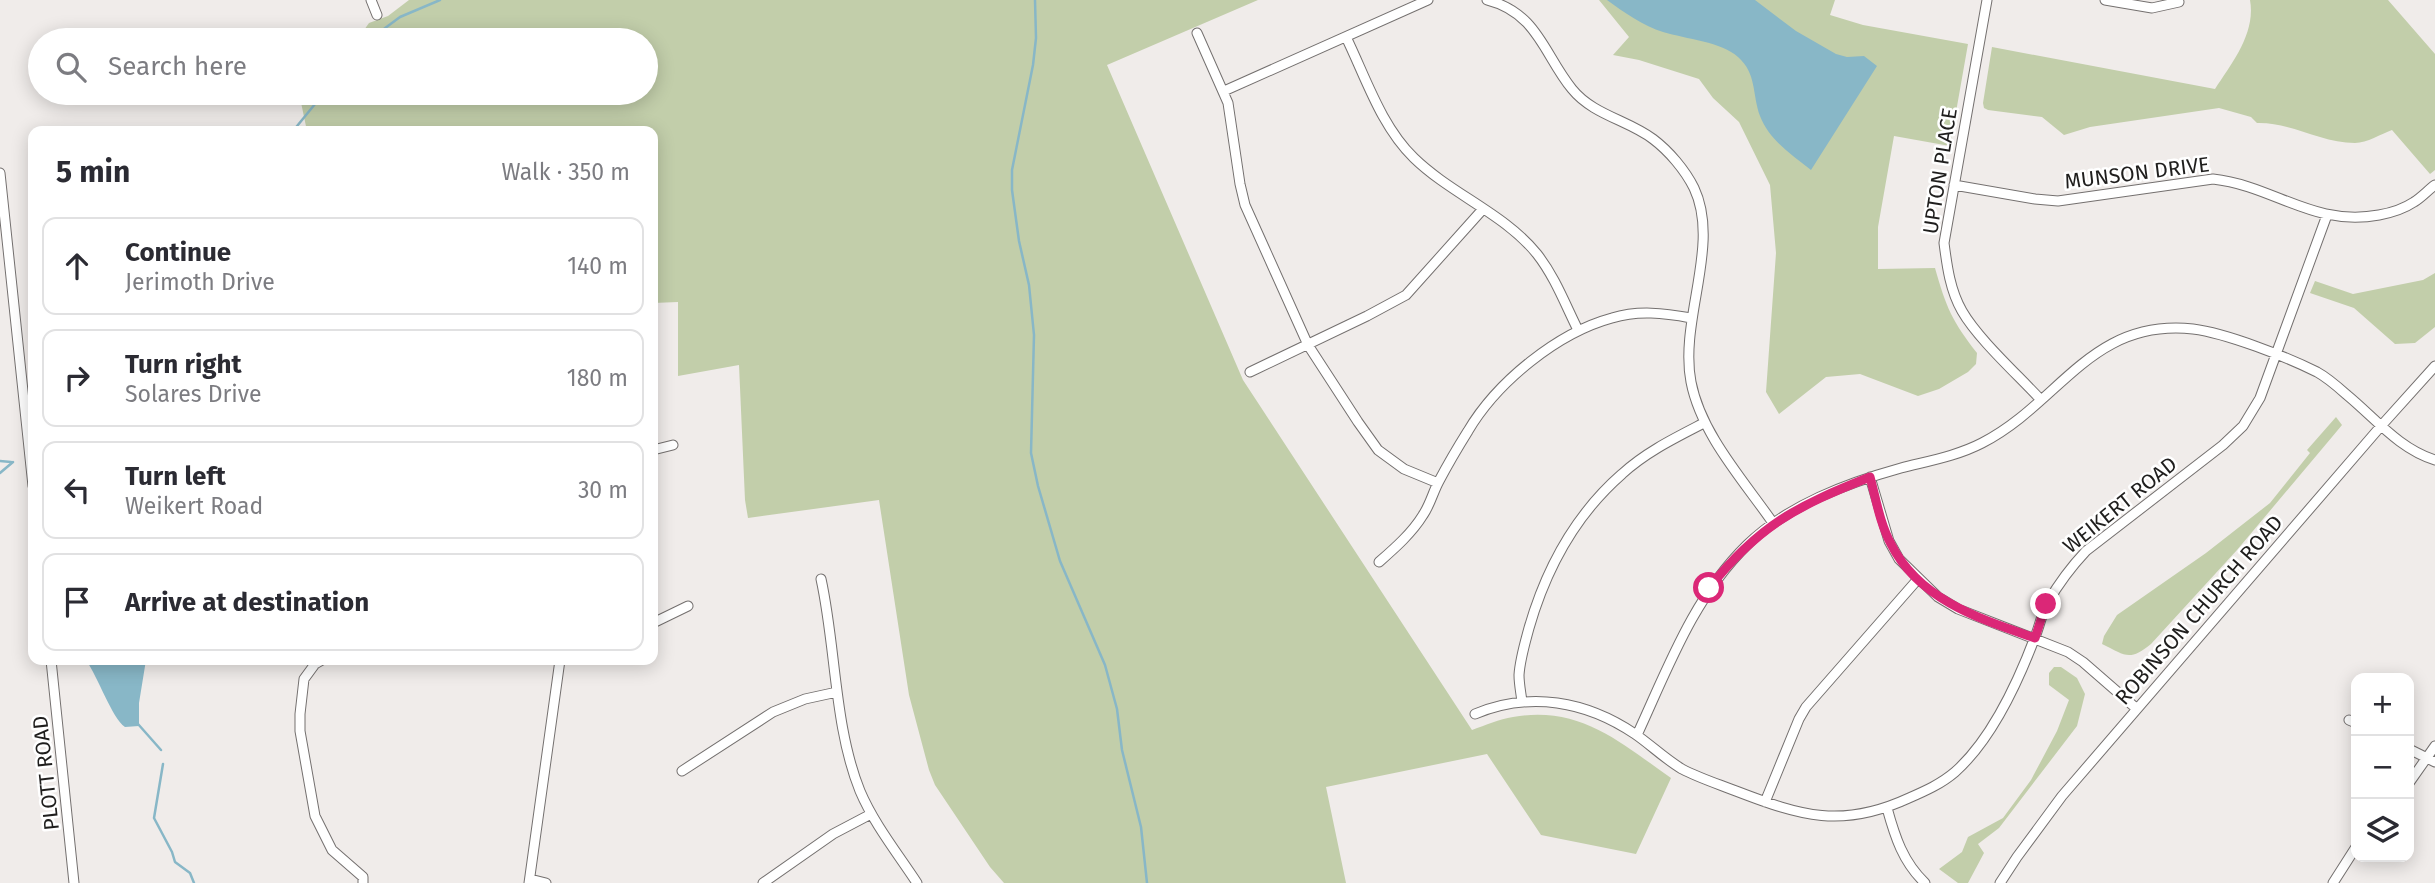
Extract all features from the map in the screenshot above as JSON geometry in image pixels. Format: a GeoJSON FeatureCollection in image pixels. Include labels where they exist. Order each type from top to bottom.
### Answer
{"type":"FeatureCollection","features":[{"type":"Feature","properties":{"kind":"street"},"geometry":{"type":"LineString","coordinates":[[371,0],[377,15]]}},
{"type":"Feature","properties":{"kind":"street"},"geometry":{"type":"LineString","coordinates":[[1224,90],[1428,0]]}},
{"type":"Feature","properties":{"kind":"street"},"geometry":{"type":"LineString","coordinates":[[1487,0],[1513,11],[1530,26],[1548,49],[1573,90],[1583,100],[1652,138],[1686,174],[1695,190],[1702,216],[1688,361],[1691,382],[1704,423],[1773,523]]}},
{"type":"Feature","properties":{"kind":"street","name":"UPTON PLACE"},"geometry":{"type":"LineString","coordinates":[[1987,0],[1944,243],[1947,268],[1953,292],[1970,324],[2041,400]]}},
{"type":"Feature","properties":{"kind":"street"},"geometry":{"type":"LineString","coordinates":[[2105,0],[2152,8],[2179,2]]}},
{"type":"Feature","properties":{"kind":"street"},"geometry":{"type":"LineString","coordinates":[[1197,33],[1224,90],[1233,124],[1245,205],[1308,345],[1378,450],[1404,468],[1438,483]]}},
{"type":"Feature","properties":{"kind":"street"},"geometry":{"type":"LineString","coordinates":[[1346,37],[1383,116],[1396,137],[1414,158],[1440,180],[1483,209],[1537,254],[1554,278],[1578,330]]}},
{"type":"Feature","properties":{"kind":"street"},"geometry":{"type":"LineString","coordinates":[[0,173],[28,439]]}},
{"type":"Feature","properties":{"kind":"street","name":"MUNSON DRIVE"},"geometry":{"type":"LineString","coordinates":[[1954,185],[2058,201],[2197,179],[2213,179],[2236,181],[2327,215],[2360,218],[2386,213],[2413,203],[2435,185]]}},
{"type":"Feature","properties":{"kind":"street"},"geometry":{"type":"LineString","coordinates":[[1250,372],[1406,295],[1483,209]]}},
{"type":"Feature","properties":{"kind":"street","name":"WEIKERT ROAD"},"geometry":{"type":"LineString","coordinates":[[1475,714],[1493,706],[1522,702],[1560,702],[1589,709],[1637,735],[1681,768],[1765,802],[1810,815],[1835,817],[1887,808],[1935,786],[1970,757],[1996,721],[2035,638],[2046,604],[2067,570],[2086,551],[2223,445],[2243,426],[2260,398],[2327,215]]}},
{"type":"Feature","properties":{"kind":"street"},"geometry":{"type":"LineString","coordinates":[[1379,562],[1399,545],[1424,515],[1438,483],[1469,428],[1493,397],[1520,370],[1578,330],[1613,317],[1641,313],[1691,318]]}},
{"type":"Feature","properties":{"kind":"street"},"geometry":{"type":"LineString","coordinates":[[1637,735],[1692,615],[1703,597],[1729,563],[1773,523],[1818,499],[1870,477],[1981,444],[2041,400],[2091,355],[2134,334],[2165,328],[2195,329],[2224,336],[2319,373],[2410,449],[2435,460]]}},
{"type":"Feature","properties":{"kind":"street","name":"ROBINSON CHURCH ROAD"},"geometry":{"type":"LineString","coordinates":[[2000,883],[2040,825],[2137,709],[2435,366]]}},
{"type":"Feature","properties":{"kind":"street"},"geometry":{"type":"LineString","coordinates":[[1522,702],[1519,675],[1535,606],[1549,570],[1581,516],[1621,474],[1670,440],[1704,423]]}},
{"type":"Feature","properties":{"kind":"street"},"geometry":{"type":"LineString","coordinates":[[658,449],[673,445]]}},
{"type":"Feature","properties":{"kind":"street"},"geometry":{"type":"LineString","coordinates":[[1870,477],[1889,541],[1899,559],[1938,597],[1958,609],[2068,652],[2137,709]]}},
{"type":"Feature","properties":{"kind":"street"},"geometry":{"type":"LineString","coordinates":[[821,579],[844,733],[859,790],[917,883]]}},
{"type":"Feature","properties":{"kind":"street"},"geometry":{"type":"LineString","coordinates":[[1765,802],[1806,707],[1918,579]]}},
{"type":"Feature","properties":{"kind":"street"},"geometry":{"type":"LineString","coordinates":[[658,621],[688,606]]}},
{"type":"Feature","properties":{"kind":"street","name":"PLOTT ROAD"},"geometry":{"type":"LineString","coordinates":[[52,665],[74,883]]}},
{"type":"Feature","properties":{"kind":"street"},"geometry":{"type":"LineString","coordinates":[[314,665],[304,679],[300,731],[315,816],[332,850],[363,877],[363,883]]}},
{"type":"Feature","properties":{"kind":"street"},"geometry":{"type":"LineString","coordinates":[[546,883],[530,881],[559,665]]}},
{"type":"Feature","properties":{"kind":"street"},"geometry":{"type":"LineString","coordinates":[[682,771],[773,712],[805,699],[837,692]]}},
{"type":"Feature","properties":{"kind":"street"},"geometry":{"type":"LineString","coordinates":[[2414,778],[2431,760],[2435,746]]}},
{"type":"Feature","properties":{"kind":"street"},"geometry":{"type":"LineString","coordinates":[[2414,752],[2431,760]]}},
{"type":"Feature","properties":{"kind":"street"},"geometry":{"type":"LineString","coordinates":[[1887,808],[1905,860],[1925,883]]}},
{"type":"Feature","properties":{"kind":"street"},"geometry":{"type":"LineString","coordinates":[[763,883],[834,834],[872,814]]}},
{"type":"Feature","properties":{"kind":"street"},"geometry":{"type":"LineString","coordinates":[[2333,883],[2351,855]]}},
{"type":"Feature","properties":{"kind":"green space"},"geometry":{"type":"Polygon","coordinates":[[[409,0],[1258,0],[1107,65],[1243,380],[1472,730],[1513,717],[1559,717],[1579,722],[1617,740],[1671,778],[1636,854],[1541,835],[1487,754],[1326,787],[1346,883],[1004,883],[990,867],[935,785],[929,770],[909,695],[879,500],[748,518],[739,365],[678,376],[678,302],[658,303],[658,126],[306,126],[302,105],[658,105],[658,28],[365,28],[369,23],[388,16],[409,0]]]}},
{"type":"Feature","properties":{"kind":"green space"},"geometry":{"type":"Polygon","coordinates":[[[1599,0],[1835,0],[1830,15],[1863,25],[1968,44],[1950,146],[1894,136],[1878,227],[1878,269],[1935,268],[1951,313],[1977,353],[1976,364],[1968,372],[1939,389],[1918,396],[1860,374],[1826,377],[1779,414],[1766,392],[1776,253],[1770,185],[1739,122],[1713,98],[1699,79],[1639,60],[1613,55],[1629,37],[1599,0]]]}},
{"type":"Feature","properties":{"kind":"green space"},"geometry":{"type":"Polygon","coordinates":[[[2250,0],[2388,0],[2435,54],[2435,170],[2430,174],[2392,130],[2364,142],[2342,142],[2282,126],[2257,123],[2251,117],[2219,108],[2090,127],[2064,135],[2042,117],[1984,108],[1992,47],[2215,89],[2246,36],[2251,12],[2250,0]]]}},
{"type":"Feature","properties":{"kind":"green space"},"geometry":{"type":"Polygon","coordinates":[[[2435,273],[2435,327],[2415,343],[2395,344],[2354,308],[2310,293],[2315,281],[2353,294],[2423,280],[2435,273]]]}},
{"type":"Feature","properties":{"kind":"green space"},"geometry":{"type":"Polygon","coordinates":[[[2336,417],[2342,425],[2237,550],[2151,644],[2137,653],[2127,655],[2102,644],[2117,615],[2206,553],[2270,503],[2310,453],[2307,450],[2336,417]]]}},
{"type":"Feature","properties":{"kind":"green space"},"geometry":{"type":"Polygon","coordinates":[[[2054,667],[2061,667],[2077,678],[2085,694],[2077,726],[1999,828],[1978,844],[1984,853],[1968,883],[1958,883],[1939,869],[1962,852],[1968,837],[2003,818],[2031,780],[2057,731],[2069,700],[2049,685],[2049,673],[2054,667]]]}},
{"type":"Feature","properties":{"kind":"water"},"geometry":{"type":"Polygon","coordinates":[[[1607,0],[1755,0],[1796,31],[1836,54],[1847,57],[1864,56],[1877,66],[1811,170],[1782,146],[1764,125],[1751,77],[1738,57],[1713,44],[1656,29],[1607,0]]]}},
{"type":"Feature","properties":{"kind":"water"},"geometry":{"type":"Polygon","coordinates":[[[89,665],[145,665],[139,703],[139,726],[125,727],[120,722],[89,665]]]}},
{"type":"Feature","properties":{"kind":"waterway"},"geometry":{"type":"LineString","coordinates":[[385,28],[400,17],[440,0]]}},
{"type":"Feature","properties":{"kind":"waterway"},"geometry":{"type":"LineString","coordinates":[[1035,0],[1036,38],[1033,65],[1012,170],[1012,190],[1029,285],[1034,335],[1031,453],[1060,561],[1105,665],[1117,709],[1122,750],[1141,827],[1147,883]]}},
{"type":"Feature","properties":{"kind":"waterway"},"geometry":{"type":"LineString","coordinates":[[297,126],[314,105]]}},
{"type":"Feature","properties":{"kind":"waterway"},"geometry":{"type":"LineString","coordinates":[[0,461],[11,462]]}},
{"type":"Feature","properties":{"kind":"waterway"},"geometry":{"type":"LineString","coordinates":[[0,473],[13,462]]}},
{"type":"Feature","properties":{"kind":"waterway"},"geometry":{"type":"LineString","coordinates":[[138,724],[161,750]]}},
{"type":"Feature","properties":{"kind":"waterway"},"geometry":{"type":"LineString","coordinates":[[163,764],[154,818],[175,862],[190,873],[194,883]]}},
{"type":"Feature","properties":{"kind":"route"},"geometry":{"type":"LineString","coordinates":[[1709,588],[1750,542],[1786,514],[1870,477],[1889,541],[1899,559],[1938,597],[1958,609],[2035,638],[2046,604]]}}]}
